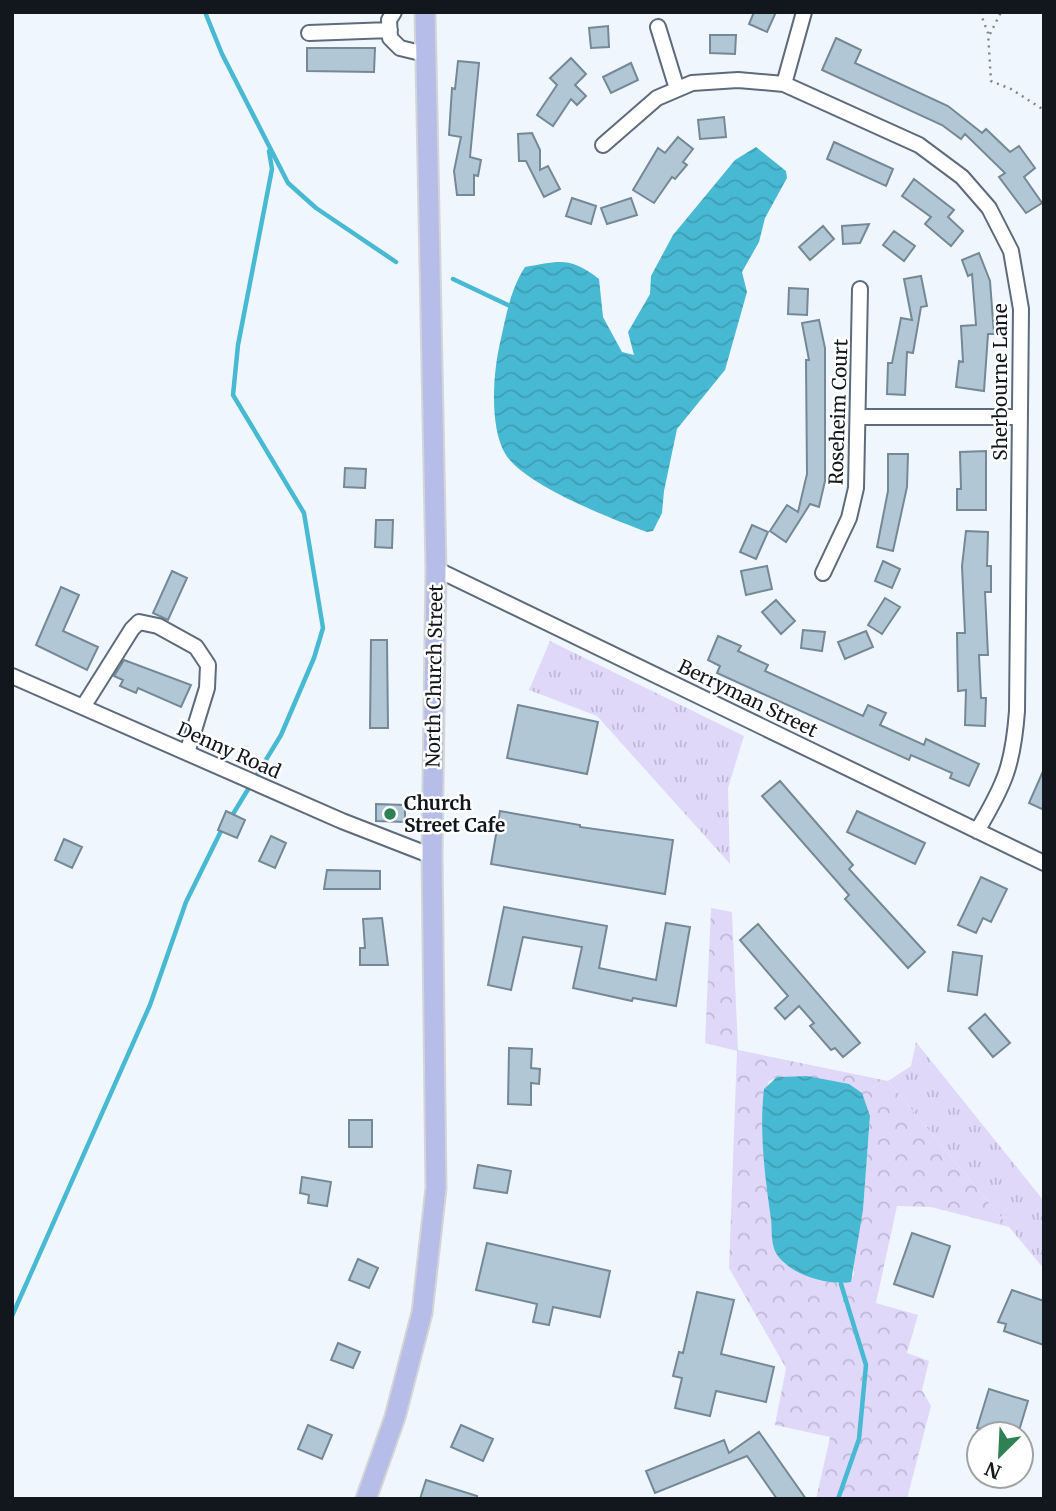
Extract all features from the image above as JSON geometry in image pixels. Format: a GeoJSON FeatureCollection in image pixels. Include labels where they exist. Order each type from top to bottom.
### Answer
{"type":"FeatureCollection","features":[{"type":"Feature","properties":{"kind":"main road","name":"North Church Street"},"geometry":{"type":"LineString","coordinates":[[366,1499],[410,1362],[422,1313],[433,1237],[437,1156],[432,856],[436,569],[425,12]]}},
{"type":"Feature","properties":{"kind":"street"},"geometry":{"type":"LineString","coordinates":[[394,12],[389,20],[390,38],[400,48],[425,54]]}},
{"type":"Feature","properties":{"kind":"street"},"geometry":{"type":"LineString","coordinates":[[784,84],[804,12]]}},
{"type":"Feature","properties":{"kind":"street"},"geometry":{"type":"LineString","coordinates":[[657,27],[677,89]]}},
{"type":"Feature","properties":{"kind":"street"},"geometry":{"type":"LineString","coordinates":[[309,33],[390,30]]}},
{"type":"Feature","properties":{"kind":"street","name":"Sherbourne Lane"},"geometry":{"type":"LineString","coordinates":[[603,145],[657,97],[692,83],[738,80],[784,84],[919,145],[962,177],[989,208],[1012,251],[1021,309],[1017,711],[1013,758],[996,800],[977,831]]}},
{"type":"Feature","properties":{"kind":"street","name":"Roseheim Court"},"geometry":{"type":"LineString","coordinates":[[823,573],[849,518],[856,488],[860,289]]}},
{"type":"Feature","properties":{"kind":"street"},"geometry":{"type":"LineString","coordinates":[[859,417],[1019,417]]}},
{"type":"Feature","properties":{"kind":"street","name":"Berryman Street"},"geometry":{"type":"LineString","coordinates":[[436,569],[1044,863]]}},
{"type":"Feature","properties":{"kind":"street"},"geometry":{"type":"LineString","coordinates":[[83,707],[132,629],[139,622],[150,622],[196,648],[208,665],[208,688],[187,753]]}},
{"type":"Feature","properties":{"kind":"street","name":"Denny Road"},"geometry":{"type":"LineString","coordinates":[[12,676],[432,856]]}},
{"type":"Feature","properties":{"kind":"path"},"geometry":{"type":"LineString","coordinates":[[980,12],[988,38],[991,81],[1011,89],[1044,110]]}},
{"type":"Feature","properties":{"kind":"path"},"geometry":{"type":"LineString","coordinates":[[988,38],[1001,12]]}},
{"type":"Feature","properties":{"kind":"green space"},"geometry":{"type":"Polygon","coordinates":[[[550,641],[744,736],[728,788],[730,864],[597,716],[529,690],[550,641]]]}},
{"type":"Feature","properties":{"kind":"green space"},"geometry":{"type":"Polygon","coordinates":[[[711,908],[732,912],[738,1050],[888,1081],[1009,1227],[931,1207],[897,1206],[876,1303],[918,1315],[907,1353],[929,1361],[922,1390],[931,1406],[907,1499],[816,1499],[830,1437],[775,1425],[786,1368],[729,1268],[737,1051],[705,1043],[711,908]],[[807,1076],[777,1077],[768,1082],[783,1263],[799,1272],[841,1284],[854,1275],[854,1251],[863,1210],[870,1116],[807,1076]]]}},
{"type":"Feature","properties":{"kind":"green space"},"geometry":{"type":"Polygon","coordinates":[[[916,1042],[1044,1201],[1044,1269],[888,1081],[911,1066],[916,1042]]]}},
{"type":"Feature","properties":{"kind":"water"},"geometry":{"type":"Polygon","coordinates":[[[756,147],[786,171],[787,178],[765,218],[759,242],[742,272],[747,292],[725,370],[677,429],[662,513],[653,531],[647,532],[550,490],[516,467],[506,455],[497,430],[494,385],[512,294],[525,267],[564,262],[580,267],[599,279],[603,317],[622,352],[634,355],[628,332],[650,294],[651,276],[673,235],[735,160],[756,147]]]}},
{"type":"Feature","properties":{"kind":"water"},"geometry":{"type":"Polygon","coordinates":[[[807,1076],[849,1084],[862,1093],[870,1116],[863,1210],[851,1282],[820,1280],[798,1272],[780,1259],[773,1243],[762,1138],[764,1089],[777,1077],[807,1076]]]}},
{"type":"Feature","properties":{"kind":"building"},"geometry":{"type":"Polygon","coordinates":[[[754,12],[776,12],[767,32],[749,24],[754,12]]]}},
{"type":"Feature","properties":{"kind":"building"},"geometry":{"type":"Polygon","coordinates":[[[608,26],[609,47],[591,48],[589,28],[608,26]]]}},
{"type":"Feature","properties":{"kind":"building"},"geometry":{"type":"Polygon","coordinates":[[[710,35],[736,35],[735,54],[710,53],[710,35]]]}},
{"type":"Feature","properties":{"kind":"building"},"geometry":{"type":"Polygon","coordinates":[[[836,38],[861,50],[855,63],[948,106],[982,133],[986,129],[1010,152],[1019,146],[1035,168],[1024,177],[1042,203],[1026,213],[999,177],[1005,173],[965,134],[961,139],[942,125],[822,70],[836,38]]]}},
{"type":"Feature","properties":{"kind":"building"},"geometry":{"type":"Polygon","coordinates":[[[307,48],[375,48],[374,72],[307,71],[307,48]]]}},
{"type":"Feature","properties":{"kind":"building"},"geometry":{"type":"Polygon","coordinates":[[[571,58],[586,74],[575,85],[586,96],[577,105],[571,99],[553,126],[537,115],[557,85],[550,78],[571,58]]]}},
{"type":"Feature","properties":{"kind":"building"},"geometry":{"type":"Polygon","coordinates":[[[458,61],[479,63],[470,157],[481,160],[478,176],[474,175],[474,195],[457,195],[454,171],[461,137],[449,135],[452,88],[455,89],[458,61]]]}},
{"type":"Feature","properties":{"kind":"building"},"geometry":{"type":"Polygon","coordinates":[[[631,63],[638,80],[611,93],[603,77],[631,63]]]}},
{"type":"Feature","properties":{"kind":"building"},"geometry":{"type":"Polygon","coordinates":[[[724,117],[726,137],[700,139],[698,120],[724,117]]]}},
{"type":"Feature","properties":{"kind":"building"},"geometry":{"type":"Polygon","coordinates":[[[532,133],[540,150],[540,170],[548,166],[560,189],[544,197],[526,161],[519,161],[518,134],[532,133]]]}},
{"type":"Feature","properties":{"kind":"building"},"geometry":{"type":"Polygon","coordinates":[[[678,137],[693,149],[683,162],[687,165],[675,179],[672,177],[654,203],[633,190],[658,148],[665,153],[678,137]]]}},
{"type":"Feature","properties":{"kind":"building"},"geometry":{"type":"Polygon","coordinates":[[[834,142],[893,169],[886,186],[827,159],[834,142]]]}},
{"type":"Feature","properties":{"kind":"building"},"geometry":{"type":"Polygon","coordinates":[[[914,179],[954,210],[948,217],[963,231],[951,246],[925,224],[931,217],[902,196],[914,179]]]}},
{"type":"Feature","properties":{"kind":"building"},"geometry":{"type":"Polygon","coordinates":[[[572,198],[596,206],[591,224],[566,216],[572,198]]]}},
{"type":"Feature","properties":{"kind":"building"},"geometry":{"type":"Polygon","coordinates":[[[631,198],[637,215],[607,224],[601,208],[631,198]]]}},
{"type":"Feature","properties":{"kind":"building"},"geometry":{"type":"Polygon","coordinates":[[[869,224],[860,243],[843,244],[842,226],[869,224]]]}},
{"type":"Feature","properties":{"kind":"building"},"geometry":{"type":"Polygon","coordinates":[[[823,226],[834,239],[810,260],[799,247],[823,226]]]}},
{"type":"Feature","properties":{"kind":"building"},"geometry":{"type":"Polygon","coordinates":[[[894,231],[915,246],[904,261],[883,245],[894,231]]]}},
{"type":"Feature","properties":{"kind":"building"},"geometry":{"type":"Polygon","coordinates":[[[979,253],[990,281],[994,334],[988,334],[984,391],[956,387],[959,361],[963,362],[961,326],[976,325],[972,274],[968,276],[962,260],[979,253]]]}},
{"type":"Feature","properties":{"kind":"building"},"geometry":{"type":"Polygon","coordinates":[[[921,276],[927,306],[921,307],[913,353],[907,352],[905,395],[887,394],[888,363],[892,363],[901,318],[912,320],[904,279],[921,276]]]}},
{"type":"Feature","properties":{"kind":"building"},"geometry":{"type":"Polygon","coordinates":[[[789,288],[808,289],[807,315],[788,314],[789,288]]]}},
{"type":"Feature","properties":{"kind":"building"},"geometry":{"type":"Polygon","coordinates":[[[819,320],[825,348],[825,481],[819,507],[810,504],[786,542],[770,531],[787,505],[798,512],[807,474],[806,360],[809,360],[802,323],[819,320]]]}},
{"type":"Feature","properties":{"kind":"building"},"geometry":{"type":"Polygon","coordinates":[[[986,451],[986,510],[957,510],[957,489],[961,489],[960,452],[986,451]]]}},
{"type":"Feature","properties":{"kind":"building"},"geometry":{"type":"Polygon","coordinates":[[[888,454],[908,454],[907,487],[893,551],[877,547],[888,491],[888,454]]]}},
{"type":"Feature","properties":{"kind":"building"},"geometry":{"type":"Polygon","coordinates":[[[345,468],[366,469],[365,488],[344,487],[345,468]]]}},
{"type":"Feature","properties":{"kind":"building"},"geometry":{"type":"Polygon","coordinates":[[[376,520],[393,520],[392,548],[375,547],[376,520]]]}},
{"type":"Feature","properties":{"kind":"building"},"geometry":{"type":"Polygon","coordinates":[[[752,525],[768,532],[756,559],[740,552],[752,525]]]}},
{"type":"Feature","properties":{"kind":"building"},"geometry":{"type":"Polygon","coordinates":[[[966,531],[988,532],[987,566],[991,566],[991,592],[985,592],[988,655],[979,655],[981,698],[986,698],[985,726],[965,725],[966,690],[958,691],[957,633],[965,633],[962,566],[966,531]]]}},
{"type":"Feature","properties":{"kind":"building"},"geometry":{"type":"Polygon","coordinates":[[[883,561],[900,569],[892,588],[875,581],[883,561]]]}},
{"type":"Feature","properties":{"kind":"building"},"geometry":{"type":"Polygon","coordinates":[[[767,566],[772,589],[746,595],[741,571],[767,566]]]}},
{"type":"Feature","properties":{"kind":"building"},"geometry":{"type":"Polygon","coordinates":[[[172,571],[187,578],[168,620],[153,613],[172,571]]]}},
{"type":"Feature","properties":{"kind":"building"},"geometry":{"type":"Polygon","coordinates":[[[61,587],[79,595],[63,631],[98,647],[87,670],[36,645],[61,587]]]}},
{"type":"Feature","properties":{"kind":"building"},"geometry":{"type":"Polygon","coordinates":[[[885,598],[900,607],[882,634],[868,625],[885,598]]]}},
{"type":"Feature","properties":{"kind":"building"},"geometry":{"type":"Polygon","coordinates":[[[776,600],[795,621],[781,634],[762,612],[776,600]]]}},
{"type":"Feature","properties":{"kind":"building"},"geometry":{"type":"Polygon","coordinates":[[[803,630],[825,632],[822,651],[801,648],[803,630]]]}},
{"type":"Feature","properties":{"kind":"building"},"geometry":{"type":"Polygon","coordinates":[[[866,631],[873,647],[845,659],[838,642],[866,631]]]}},
{"type":"Feature","properties":{"kind":"building"},"geometry":{"type":"Polygon","coordinates":[[[718,636],[741,646],[738,651],[768,665],[765,671],[863,716],[868,705],[886,713],[880,725],[924,745],[926,739],[979,764],[969,786],[950,778],[952,773],[911,755],[909,760],[717,673],[720,666],[708,660],[718,636]]]}},
{"type":"Feature","properties":{"kind":"building"},"geometry":{"type":"Polygon","coordinates":[[[371,640],[387,640],[388,728],[370,728],[371,640]]]}},
{"type":"Feature","properties":{"kind":"building"},"geometry":{"type":"Polygon","coordinates":[[[124,660],[191,685],[181,707],[138,688],[136,693],[120,686],[123,680],[114,676],[124,660]]]}},
{"type":"Feature","properties":{"kind":"building"},"geometry":{"type":"Polygon","coordinates":[[[518,705],[598,722],[587,774],[507,758],[518,705]]]}},
{"type":"Feature","properties":{"kind":"building"},"geometry":{"type":"Polygon","coordinates":[[[1044,769],[1044,810],[1029,803],[1044,769]]]}},
{"type":"Feature","properties":{"kind":"building"},"geometry":{"type":"Polygon","coordinates":[[[780,781],[853,865],[849,869],[925,952],[908,968],[845,899],[849,895],[762,796],[780,781]]]}},
{"type":"Feature","properties":{"kind":"building"},"geometry":{"type":"Polygon","coordinates":[[[376,804],[405,805],[405,822],[376,821],[376,804]]]}},
{"type":"Feature","properties":{"kind":"building"},"geometry":{"type":"Polygon","coordinates":[[[226,811],[245,820],[237,838],[218,830],[226,811]]]}},
{"type":"Feature","properties":{"kind":"building"},"geometry":{"type":"Polygon","coordinates":[[[500,811],[580,827],[673,840],[665,894],[491,864],[500,811]]]}},
{"type":"Feature","properties":{"kind":"building"},"geometry":{"type":"Polygon","coordinates":[[[857,811],[925,843],[915,864],[847,832],[857,811]]]}},
{"type":"Feature","properties":{"kind":"building"},"geometry":{"type":"Polygon","coordinates":[[[271,836],[286,843],[275,868],[259,861],[271,836]]]}},
{"type":"Feature","properties":{"kind":"building"},"geometry":{"type":"Polygon","coordinates":[[[64,839],[82,847],[72,868],[55,860],[64,839]]]}},
{"type":"Feature","properties":{"kind":"building"},"geometry":{"type":"Polygon","coordinates":[[[327,870],[380,871],[380,889],[324,889],[327,870]]]}},
{"type":"Feature","properties":{"kind":"building"},"geometry":{"type":"Polygon","coordinates":[[[981,877],[1007,889],[991,922],[983,918],[976,933],[958,925],[981,877]]]}},
{"type":"Feature","properties":{"kind":"building"},"geometry":{"type":"Polygon","coordinates":[[[504,907],[607,926],[599,968],[656,980],[666,923],[690,927],[676,1006],[633,998],[632,1001],[573,988],[582,947],[523,937],[511,990],[488,985],[504,907]]]}},
{"type":"Feature","properties":{"kind":"building"},"geometry":{"type":"Polygon","coordinates":[[[382,918],[388,965],[360,965],[360,948],[365,948],[363,919],[382,918]]]}},
{"type":"Feature","properties":{"kind":"building"},"geometry":{"type":"Polygon","coordinates":[[[758,924],[860,1043],[843,1057],[835,1048],[831,1050],[810,1026],[814,1023],[799,1006],[785,1019],[775,1008],[788,996],[740,940],[758,924]]]}},
{"type":"Feature","properties":{"kind":"building"},"geometry":{"type":"Polygon","coordinates":[[[953,952],[982,956],[977,995],[948,991],[953,952]]]}},
{"type":"Feature","properties":{"kind":"building"},"geometry":{"type":"Polygon","coordinates":[[[985,1014],[1010,1043],[993,1057],[969,1028],[985,1014]]]}},
{"type":"Feature","properties":{"kind":"building"},"geometry":{"type":"Polygon","coordinates":[[[509,1048],[532,1049],[531,1068],[540,1069],[539,1084],[531,1083],[531,1105],[508,1104],[509,1048]]]}},
{"type":"Feature","properties":{"kind":"building"},"geometry":{"type":"Polygon","coordinates":[[[349,1120],[372,1120],[372,1147],[349,1147],[349,1120]]]}},
{"type":"Feature","properties":{"kind":"building"},"geometry":{"type":"Polygon","coordinates":[[[478,1165],[511,1171],[507,1193],[474,1188],[478,1165]]]}},
{"type":"Feature","properties":{"kind":"building"},"geometry":{"type":"Polygon","coordinates":[[[302,1177],[331,1182],[327,1206],[308,1203],[309,1195],[300,1193],[302,1177]]]}},
{"type":"Feature","properties":{"kind":"building"},"geometry":{"type":"Polygon","coordinates":[[[912,1233],[950,1246],[933,1297],[894,1284],[912,1233]]]}},
{"type":"Feature","properties":{"kind":"building"},"geometry":{"type":"Polygon","coordinates":[[[487,1243],[610,1271],[600,1317],[553,1307],[549,1325],[533,1322],[537,1304],[476,1290],[487,1243]]]}},
{"type":"Feature","properties":{"kind":"building"},"geometry":{"type":"Polygon","coordinates":[[[358,1259],[378,1268],[369,1288],[349,1280],[358,1259]]]}},
{"type":"Feature","properties":{"kind":"building"},"geometry":{"type":"Polygon","coordinates":[[[1012,1290],[1044,1301],[1044,1345],[1004,1331],[1006,1324],[998,1322],[1012,1290]]]}},
{"type":"Feature","properties":{"kind":"building"},"geometry":{"type":"Polygon","coordinates":[[[697,1292],[734,1300],[721,1354],[774,1367],[766,1402],[716,1391],[710,1416],[675,1408],[682,1378],[673,1376],[679,1352],[683,1353],[697,1292]]]}},
{"type":"Feature","properties":{"kind":"building"},"geometry":{"type":"Polygon","coordinates":[[[338,1343],[360,1352],[353,1368],[331,1360],[338,1343]]]}},
{"type":"Feature","properties":{"kind":"building"},"geometry":{"type":"Polygon","coordinates":[[[989,1389],[1028,1401],[1022,1420],[979,1420],[989,1389]]]}},
{"type":"Feature","properties":{"kind":"building"},"geometry":{"type":"Polygon","coordinates":[[[308,1425],[332,1435],[322,1459],[298,1449],[308,1425]]]}},
{"type":"Feature","properties":{"kind":"building"},"geometry":{"type":"Polygon","coordinates":[[[461,1425],[493,1439],[483,1461],[451,1447],[461,1425]]]}},
{"type":"Feature","properties":{"kind":"building"},"geometry":{"type":"Polygon","coordinates":[[[759,1432],[806,1499],[777,1499],[747,1456],[655,1493],[646,1471],[724,1440],[729,1453],[759,1432]]]}},
{"type":"Feature","properties":{"kind":"building"},"geometry":{"type":"Polygon","coordinates":[[[426,1480],[477,1496],[477,1499],[420,1499],[426,1480]]]}},
{"type":"Feature","properties":{"kind":"waterway"},"geometry":{"type":"LineString","coordinates":[[205,12],[222,54],[288,183],[316,208],[396,262]]}},
{"type":"Feature","properties":{"kind":"waterway"},"geometry":{"type":"LineString","coordinates":[[230,819],[281,735],[314,658],[323,628],[304,513],[233,395],[238,345],[272,169],[269,151]]}},
{"type":"Feature","properties":{"kind":"waterway"},"geometry":{"type":"LineString","coordinates":[[453,279],[512,307]]}},
{"type":"Feature","properties":{"kind":"waterway"},"geometry":{"type":"LineString","coordinates":[[12,1316],[150,1005],[186,902],[222,829]]}},
{"type":"Feature","properties":{"kind":"waterway"},"geometry":{"type":"LineString","coordinates":[[838,1499],[859,1439],[866,1365],[841,1284]]}},
{"type":"Feature","properties":{"kind":"place","name":"Church Street Cafe"},"geometry":{"type":"Point","coordinates":[390,814]}}]}
